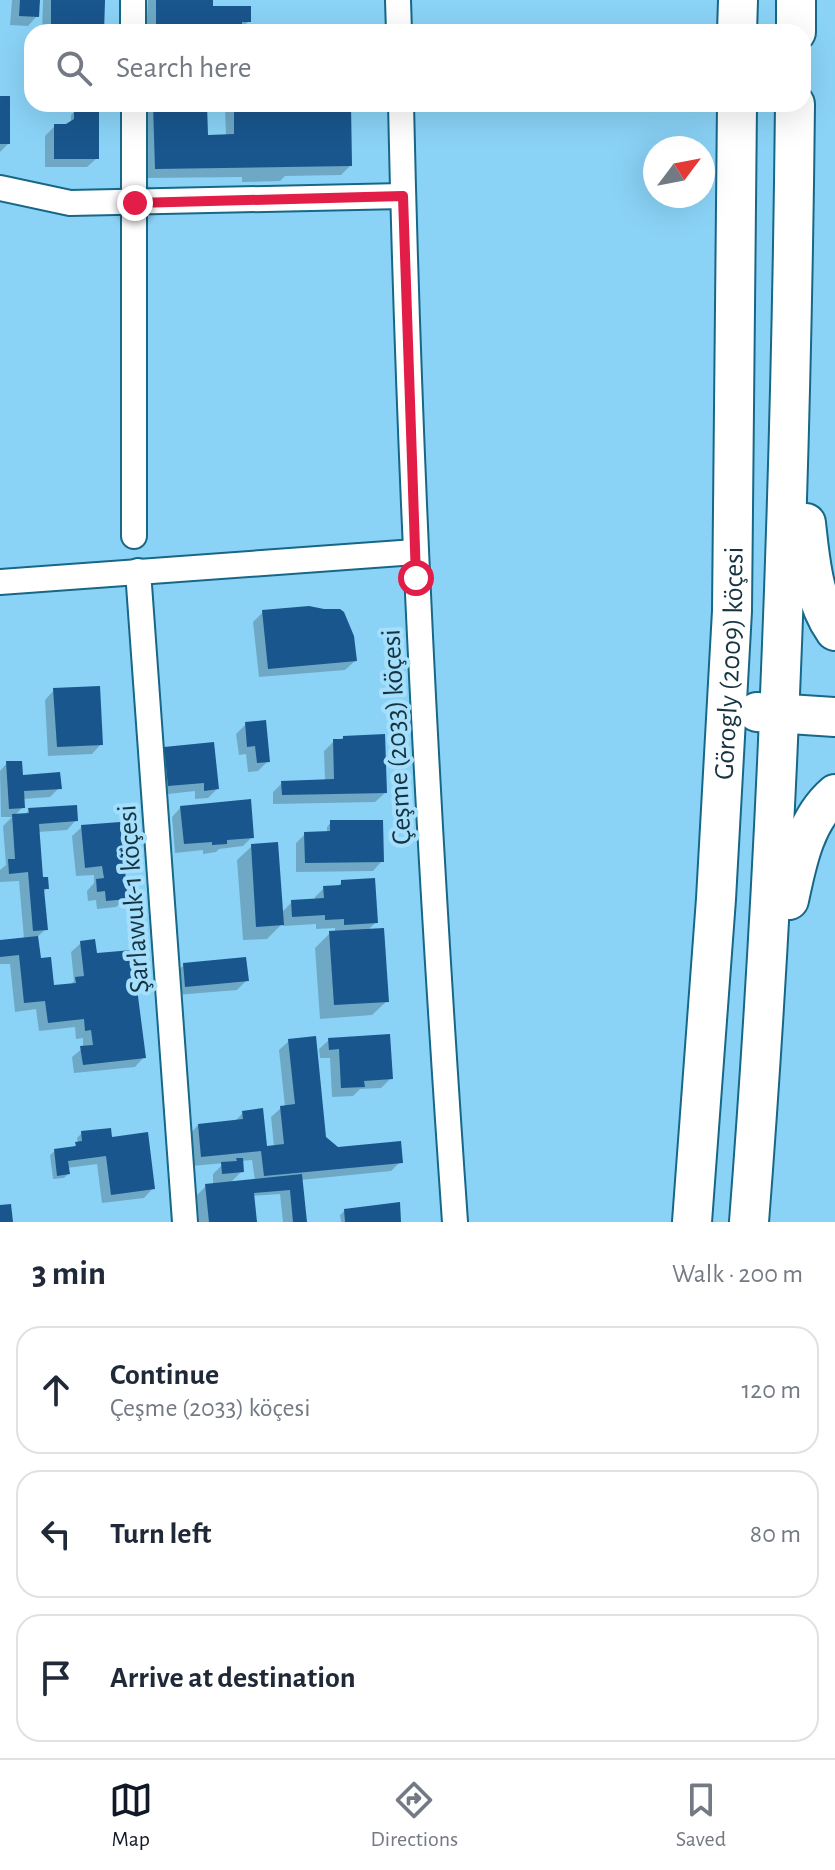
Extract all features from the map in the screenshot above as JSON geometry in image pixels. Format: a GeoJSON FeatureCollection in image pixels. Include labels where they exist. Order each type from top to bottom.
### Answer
{"type":"FeatureCollection","features":[{"type":"Feature","properties":{"kind":"main road"},"geometry":{"type":"LineString","coordinates":[[737,24],[738,0]]}},
{"type":"Feature","properties":{"kind":"main road"},"geometry":{"type":"LineString","coordinates":[[796,0],[796,24]]}},
{"type":"Feature","properties":{"kind":"main road","name":"Görogly (2009) köçesi"},"geometry":{"type":"LineString","coordinates":[[692,1222],[715,914],[732,611],[737,112]]}},
{"type":"Feature","properties":{"kind":"main road","name":"Görogly (2009) köçesi"},"geometry":{"type":"LineString","coordinates":[[749,1222],[765,1017],[781,713],[792,393],[795,112]]}},
{"type":"Feature","properties":{"kind":"main road"},"geometry":{"type":"LineString","coordinates":[[792,393],[811,572],[829,623],[835,631]]}},
{"type":"Feature","properties":{"kind":"main road"},"geometry":{"type":"LineString","coordinates":[[726,711],[835,717]]}},
{"type":"Feature","properties":{"kind":"main road"},"geometry":{"type":"LineString","coordinates":[[765,1017],[798,855],[821,806],[835,794]]}},
{"type":"Feature","properties":{"kind":"street"},"geometry":{"type":"LineString","coordinates":[[133,0],[133,24]]}},
{"type":"Feature","properties":{"kind":"street"},"geometry":{"type":"LineString","coordinates":[[398,0],[399,24]]}},
{"type":"Feature","properties":{"kind":"street"},"geometry":{"type":"LineString","coordinates":[[134,112],[134,536]]}},
{"type":"Feature","properties":{"kind":"street","name":"Çeşme (2033) köçesi"},"geometry":{"type":"LineString","coordinates":[[401,112],[415,552],[436,950],[455,1222]]}},
{"type":"Feature","properties":{"kind":"street"},"geometry":{"type":"LineString","coordinates":[[0,188],[70,203],[403,196]]}},
{"type":"Feature","properties":{"kind":"street"},"geometry":{"type":"LineString","coordinates":[[0,582],[415,552]]}},
{"type":"Feature","properties":{"kind":"street","name":"Şarlawuk-1 köçesi"},"geometry":{"type":"LineString","coordinates":[[138,571],[185,1222]]}},
{"type":"Feature","properties":{"kind":"building"},"geometry":{"type":"Polygon","coordinates":[[[20,0],[40,0],[39,17],[19,16],[20,0]]]}},
{"type":"Feature","properties":{"kind":"building"},"geometry":{"type":"Polygon","coordinates":[[[51,0],[105,0],[104,24],[51,24],[51,0]]]}},
{"type":"Feature","properties":{"kind":"building"},"geometry":{"type":"Polygon","coordinates":[[[156,0],[213,0],[213,6],[251,6],[251,22],[242,24],[156,24],[156,0]]]}},
{"type":"Feature","properties":{"kind":"building"},"geometry":{"type":"Polygon","coordinates":[[[0,96],[10,96],[10,144],[0,144],[0,96]]]}},
{"type":"Feature","properties":{"kind":"building"},"geometry":{"type":"Polygon","coordinates":[[[74,112],[99,112],[99,159],[54,159],[54,124],[66,124],[74,119],[74,112]]]}},
{"type":"Feature","properties":{"kind":"building"},"geometry":{"type":"Polygon","coordinates":[[[153,112],[207,112],[208,135],[234,134],[234,112],[351,112],[352,166],[155,169],[153,112]]]}},
{"type":"Feature","properties":{"kind":"building"},"geometry":{"type":"Polygon","coordinates":[[[309,606],[344,612],[354,636],[357,661],[268,669],[262,610],[309,606]]]}},
{"type":"Feature","properties":{"kind":"building"},"geometry":{"type":"Polygon","coordinates":[[[100,686],[103,745],[57,747],[53,688],[100,686]]]}},
{"type":"Feature","properties":{"kind":"building"},"geometry":{"type":"Polygon","coordinates":[[[266,720],[270,762],[257,763],[255,746],[247,747],[245,722],[266,720]]]}},
{"type":"Feature","properties":{"kind":"building"},"geometry":{"type":"Polygon","coordinates":[[[385,734],[387,793],[282,795],[281,781],[334,779],[333,739],[385,734]]]}},
{"type":"Feature","properties":{"kind":"building"},"geometry":{"type":"Polygon","coordinates":[[[214,742],[219,789],[204,791],[204,783],[168,786],[164,747],[214,742]]]}},
{"type":"Feature","properties":{"kind":"building"},"geometry":{"type":"Polygon","coordinates":[[[6,761],[22,761],[23,775],[60,772],[62,789],[24,791],[25,808],[9,809],[6,761]]]}},
{"type":"Feature","properties":{"kind":"building"},"geometry":{"type":"Polygon","coordinates":[[[251,799],[254,838],[227,840],[227,844],[184,844],[180,806],[251,799]]]}},
{"type":"Feature","properties":{"kind":"building"},"geometry":{"type":"Polygon","coordinates":[[[77,805],[78,821],[39,824],[43,877],[48,877],[49,889],[44,889],[48,930],[33,931],[28,872],[9,874],[8,859],[15,859],[12,814],[29,813],[28,808],[77,805]]]}},
{"type":"Feature","properties":{"kind":"building"},"geometry":{"type":"Polygon","coordinates":[[[330,820],[383,820],[384,862],[305,863],[304,832],[330,831],[330,820]]]}},
{"type":"Feature","properties":{"kind":"building"},"geometry":{"type":"Polygon","coordinates":[[[120,822],[128,899],[106,901],[105,891],[97,892],[96,879],[104,878],[102,866],[85,868],[81,825],[120,822]]]}},
{"type":"Feature","properties":{"kind":"building"},"geometry":{"type":"Polygon","coordinates":[[[278,842],[284,925],[256,927],[251,844],[278,842]]]}},
{"type":"Feature","properties":{"kind":"building"},"geometry":{"type":"Polygon","coordinates":[[[375,878],[378,923],[344,925],[344,919],[325,920],[325,915],[292,917],[291,900],[324,898],[323,886],[341,885],[341,880],[375,878]]]}},
{"type":"Feature","properties":{"kind":"building"},"geometry":{"type":"Polygon","coordinates":[[[384,928],[389,1002],[334,1005],[329,931],[384,928]]]}},
{"type":"Feature","properties":{"kind":"building"},"geometry":{"type":"Polygon","coordinates":[[[38,936],[41,958],[51,957],[54,985],[76,983],[75,977],[84,976],[80,941],[95,939],[97,953],[132,950],[146,1058],[83,1065],[80,1046],[93,1045],[91,1030],[85,1031],[84,1019],[48,1023],[45,1001],[24,1003],[19,955],[0,957],[0,940],[38,936]]]}},
{"type":"Feature","properties":{"kind":"building"},"geometry":{"type":"Polygon","coordinates":[[[246,957],[249,981],[185,987],[183,963],[246,957]]]}},
{"type":"Feature","properties":{"kind":"building"},"geometry":{"type":"Polygon","coordinates":[[[390,1034],[393,1079],[364,1081],[365,1087],[341,1088],[339,1049],[329,1050],[328,1038],[390,1034]]]}},
{"type":"Feature","properties":{"kind":"building"},"geometry":{"type":"Polygon","coordinates":[[[316,1036],[326,1137],[338,1147],[401,1141],[403,1163],[264,1176],[261,1151],[201,1157],[198,1124],[243,1119],[242,1111],[263,1108],[267,1146],[284,1144],[280,1106],[295,1104],[288,1039],[316,1036]]]}},
{"type":"Feature","properties":{"kind":"building"},"geometry":{"type":"Polygon","coordinates":[[[111,1128],[112,1137],[148,1132],[155,1189],[111,1195],[106,1156],[68,1161],[70,1174],[57,1176],[54,1149],[76,1146],[75,1142],[82,1141],[81,1131],[111,1128]]]}},
{"type":"Feature","properties":{"kind":"building"},"geometry":{"type":"Polygon","coordinates":[[[236,1158],[243,1158],[244,1172],[222,1174],[221,1162],[237,1161],[236,1158]]]}},
{"type":"Feature","properties":{"kind":"building"},"geometry":{"type":"Polygon","coordinates":[[[302,1174],[307,1222],[293,1222],[290,1190],[254,1193],[257,1222],[209,1222],[205,1184],[302,1174]]]}},
{"type":"Feature","properties":{"kind":"building"},"geometry":{"type":"Polygon","coordinates":[[[400,1202],[401,1222],[345,1222],[344,1209],[400,1202]]]}},
{"type":"Feature","properties":{"kind":"building"},"geometry":{"type":"Polygon","coordinates":[[[11,1204],[13,1222],[0,1222],[0,1205],[11,1204]]]}},
{"type":"Feature","properties":{"kind":"route"},"geometry":{"type":"LineString","coordinates":[[135,203],[403,196],[416,578]]}}]}
